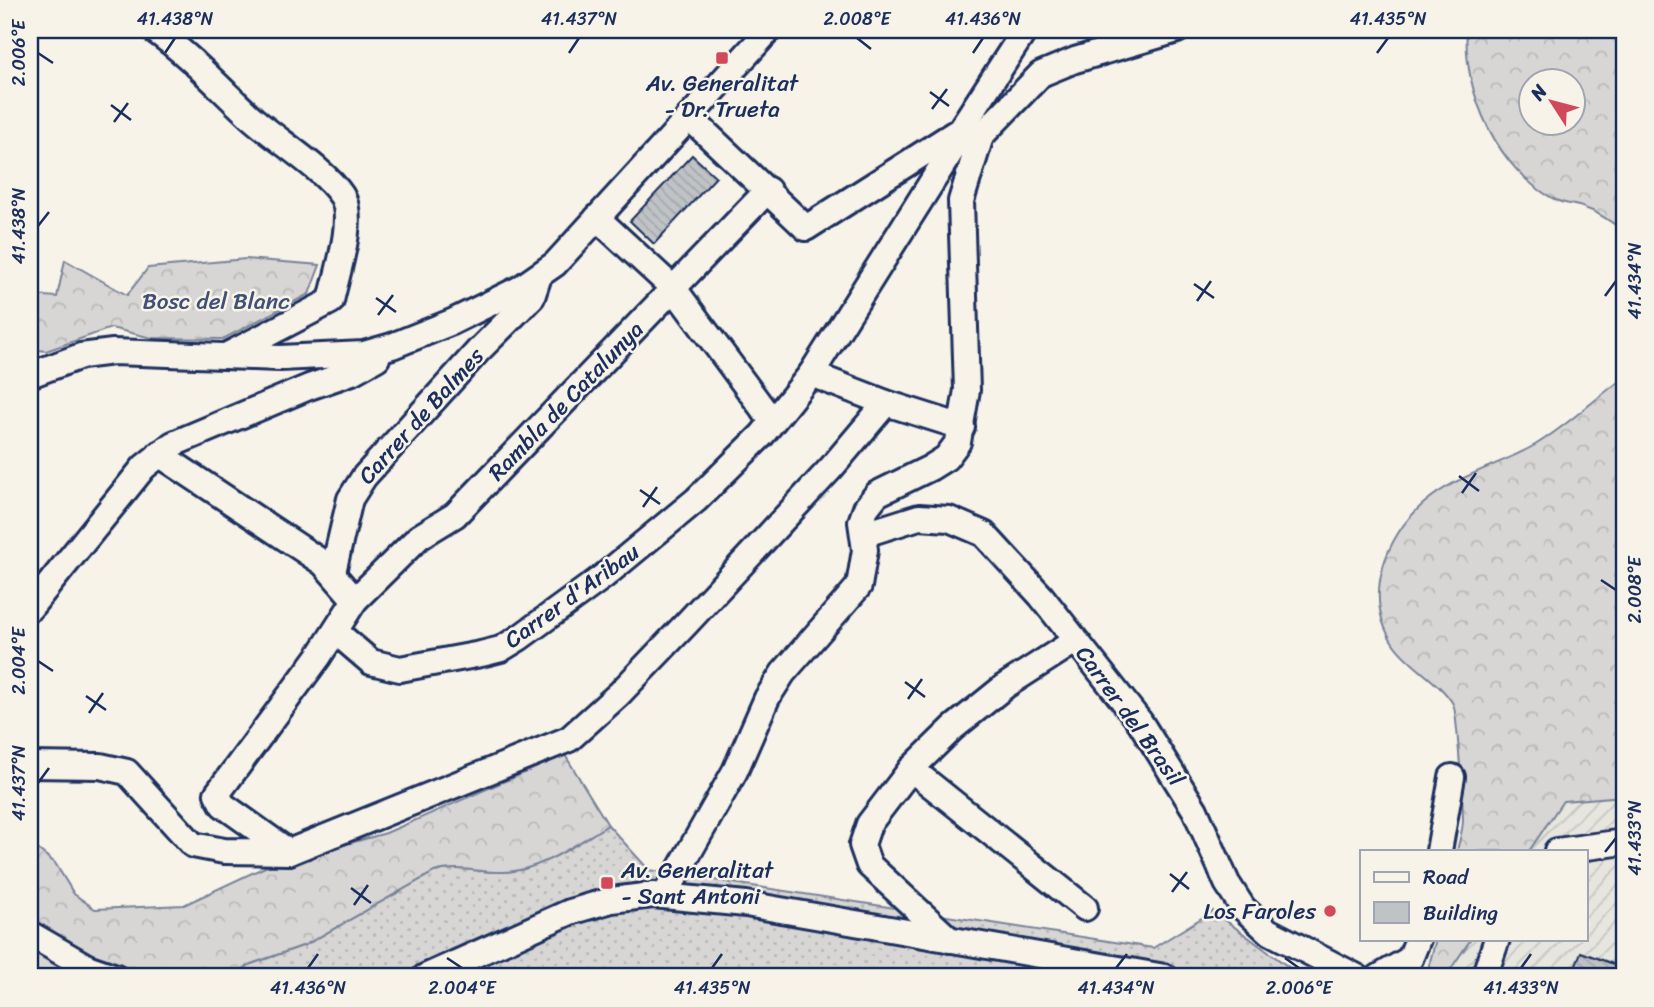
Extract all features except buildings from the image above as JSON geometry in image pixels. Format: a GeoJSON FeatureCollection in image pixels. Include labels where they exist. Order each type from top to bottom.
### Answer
{"type":"FeatureCollection","features":[{"type":"Feature","properties":{"kind":"street"},"geometry":{"type":"LineString","coordinates":[[154,30],[176,45],[254,120],[315,170],[343,198],[347,229],[331,301],[225,357]]}},
{"type":"Feature","properties":{"kind":"street"},"geometry":{"type":"LineString","coordinates":[[30,375],[81,356],[113,352],[225,357],[336,357],[392,346],[452,322],[539,276],[597,218],[769,30]]}},
{"type":"Feature","properties":{"kind":"street"},"geometry":{"type":"LineString","coordinates":[[689,117],[806,228],[967,132],[1041,74],[1177,30]]}},
{"type":"Feature","properties":{"kind":"street"},"geometry":{"type":"LineString","coordinates":[[665,895],[722,795],[767,698],[783,673],[855,593],[864,567],[865,534],[861,522],[877,494],[946,457],[958,442],[967,390],[961,201],[967,132],[1020,34]]}},
{"type":"Feature","properties":{"kind":"street","name":"Carrer d'Aribau"},"geometry":{"type":"LineString","coordinates":[[336,632],[371,662],[400,669],[501,649],[604,576],[672,522],[772,421],[811,374],[957,142],[967,132]]}},
{"type":"Feature","properties":{"kind":"street","name":"Rambla de Catalunya"},"geometry":{"type":"LineString","coordinates":[[355,600],[419,537],[455,514],[675,290],[768,190]]}},
{"type":"Feature","properties":{"kind":"street"},"geometry":{"type":"LineString","coordinates":[[597,218],[675,290],[772,421]]}},
{"type":"Feature","properties":{"kind":"street","name":"Carrer de Balmes"},"geometry":{"type":"LineString","coordinates":[[333,572],[350,499],[365,477],[478,351],[532,298],[539,276]]}},
{"type":"Feature","properties":{"kind":"street"},"geometry":{"type":"LineString","coordinates":[[30,608],[144,467],[159,454],[186,439],[366,366],[392,346]]}},
{"type":"Feature","properties":{"kind":"street"},"geometry":{"type":"LineString","coordinates":[[811,374],[886,403],[962,427]]}},
{"type":"Feature","properties":{"kind":"street"},"geometry":{"type":"LineString","coordinates":[[30,765],[115,768],[139,783],[193,845],[224,851],[289,852],[569,739],[618,694],[686,624],[832,467],[886,403]]}},
{"type":"Feature","properties":{"kind":"street"},"geometry":{"type":"LineString","coordinates":[[159,454],[333,572],[355,600],[336,632],[217,794],[223,805],[289,852]]}},
{"type":"Feature","properties":{"kind":"street","name":"Carrer del Brasil"},"geometry":{"type":"LineString","coordinates":[[865,534],[891,523],[919,517],[949,519],[966,524],[984,534],[1041,596],[1140,722],[1195,810],[1227,883],[1243,908],[1268,931],[1357,977]]}},
{"type":"Feature","properties":{"kind":"street"},"geometry":{"type":"LineString","coordinates":[[950,940],[869,865],[862,845],[869,824],[911,769],[953,728],[1005,686],[1075,641]]}},
{"type":"Feature","properties":{"kind":"street"},"geometry":{"type":"LineString","coordinates":[[911,769],[1085,908]]}},
{"type":"Feature","properties":{"kind":"street"},"geometry":{"type":"LineString","coordinates":[[1439,850],[1452,777]]}},
{"type":"Feature","properties":{"kind":"street"},"geometry":{"type":"LineString","coordinates":[[1564,850],[1624,842]]}},
{"type":"Feature","properties":{"kind":"street"},"geometry":{"type":"LineString","coordinates":[[425,977],[592,904],[665,895],[746,904],[1165,977]]}},
{"type":"Feature","properties":{"kind":"street"},"geometry":{"type":"LineString","coordinates":[[30,934],[87,967],[116,977]]}},
{"type":"Feature","properties":{"kind":"street"},"geometry":{"type":"LineString","coordinates":[[1379,977],[1410,959],[1418,940]]}},
{"type":"Feature","properties":{"kind":"street"},"geometry":{"type":"LineString","coordinates":[[1484,977],[1497,940]]}},
{"type":"Feature","properties":{"kind":"shaded area"},"geometry":{"type":"Polygon","coordinates":[[[1624,796],[1624,977],[1415,977],[1428,969],[1450,970],[1470,940],[1588,940],[1588,850],[1530,850],[1563,801],[1624,796]]]}},
{"type":"Feature","properties":{"kind":"green space"},"geometry":{"type":"Polygon","coordinates":[[[1467,30],[1624,30],[1624,231],[1593,212],[1556,200],[1535,187],[1517,170],[1488,127],[1471,78],[1467,30]]]}},
{"type":"Feature","properties":{"kind":"green space","name":"Bosc del Blanc"},"geometry":{"type":"Polygon","coordinates":[[[246,259],[320,265],[309,294],[223,339],[152,338],[111,328],[46,351],[30,349],[30,295],[57,297],[65,260],[127,295],[148,268],[246,259]]]}},
{"type":"Feature","properties":{"kind":"green space"},"geometry":{"type":"Polygon","coordinates":[[[1624,378],[1624,796],[1563,801],[1530,850],[1457,850],[1463,820],[1455,710],[1441,688],[1393,643],[1384,625],[1380,607],[1382,569],[1398,533],[1423,504],[1463,478],[1535,445],[1624,378]]]}},
{"type":"Feature","properties":{"kind":"green space"},"geometry":{"type":"Polygon","coordinates":[[[565,755],[608,825],[571,848],[532,867],[504,872],[460,869],[434,872],[305,945],[251,964],[231,977],[30,977],[30,843],[55,863],[74,894],[95,909],[184,905],[265,867],[386,833],[565,755]]]}},
{"type":"Feature","properties":{"kind":"green space"},"geometry":{"type":"Polygon","coordinates":[[[608,825],[649,870],[1153,948],[1213,911],[1302,977],[839,977],[815,972],[813,977],[231,977],[251,964],[305,945],[434,872],[460,869],[504,872],[532,867],[608,825]]]}},
{"type":"Feature","properties":{"kind":"green space"},"geometry":{"type":"Polygon","coordinates":[[[1436,940],[1470,940],[1450,970],[1428,969],[1436,940]]]}},
{"type":"Feature","properties":{"kind":"place","name":"Av. Generalitat - Dr. Trueta"},"geometry":{"type":"Point","coordinates":[722,58]}},
{"type":"Feature","properties":{"kind":"place","name":"Av. Generalitat - Sant Antoni"},"geometry":{"type":"Point","coordinates":[607,883]}},
{"type":"Feature","properties":{"kind":"place","name":"Los Faroles"},"geometry":{"type":"Point","coordinates":[1330,911]}}]}
